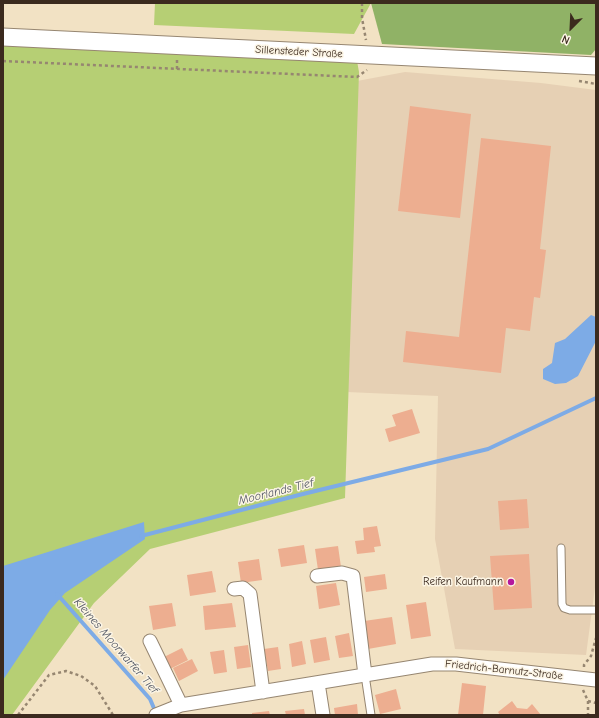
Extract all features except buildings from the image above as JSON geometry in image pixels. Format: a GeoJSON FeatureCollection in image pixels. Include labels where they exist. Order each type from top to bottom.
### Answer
{"type":"FeatureCollection","features":[{"type":"Feature","properties":{"kind":"street","name":"Sillensteder Straße"},"geometry":{"type":"LineString","coordinates":[[3,37],[369,61],[596,66]]}},
{"type":"Feature","properties":{"kind":"street"},"geometry":{"type":"LineString","coordinates":[[317,576],[342,573],[353,576],[365,675]]}},
{"type":"Feature","properties":{"kind":"street"},"geometry":{"type":"LineString","coordinates":[[234,589],[243,588],[250,594],[263,692]]}},
{"type":"Feature","properties":{"kind":"street"},"geometry":{"type":"LineString","coordinates":[[150,641],[181,705]]}},
{"type":"Feature","properties":{"kind":"street","name":"Friedrich-Barnutz-Straße"},"geometry":{"type":"LineString","coordinates":[[160,713],[181,705],[432,664],[456,664],[596,680]]}},
{"type":"Feature","properties":{"kind":"street"},"geometry":{"type":"LineString","coordinates":[[318,683],[323,715]]}},
{"type":"Feature","properties":{"kind":"lane"},"geometry":{"type":"LineString","coordinates":[[561,548],[562,604],[564,608],[570,610],[596,610]]}},
{"type":"Feature","properties":{"kind":"lane"},"geometry":{"type":"LineString","coordinates":[[365,675],[371,715]]}},
{"type":"Feature","properties":{"kind":"path"},"geometry":{"type":"LineString","coordinates":[[3,61],[357,77],[369,61],[362,18],[362,3]]}},
{"type":"Feature","properties":{"kind":"path"},"geometry":{"type":"LineString","coordinates":[[576,81],[596,84]]}},
{"type":"Feature","properties":{"kind":"path"},"geometry":{"type":"LineString","coordinates":[[592,656],[596,658]]}},
{"type":"Feature","properties":{"kind":"path"},"geometry":{"type":"LineString","coordinates":[[18,715],[49,675],[66,671],[81,676],[95,686],[113,715]]}},
{"type":"Feature","properties":{"kind":"path"},"geometry":{"type":"LineString","coordinates":[[588,702],[596,703]]}},
{"type":"Feature","properties":{"kind":"shaded area"},"geometry":{"type":"Polygon","coordinates":[[[405,72],[541,83],[596,90],[596,580],[586,655],[455,649],[435,539],[438,396],[347,392],[357,81],[405,72]]]}},
{"type":"Feature","properties":{"kind":"green space"},"geometry":{"type":"Polygon","coordinates":[[[155,3],[371,3],[354,34],[154,25],[155,3]]]}},
{"type":"Feature","properties":{"kind":"green space"},"geometry":{"type":"Polygon","coordinates":[[[371,3],[596,3],[596,49],[591,55],[382,44],[371,3]]]}},
{"type":"Feature","properties":{"kind":"green space"},"geometry":{"type":"Polygon","coordinates":[[[3,42],[357,61],[359,72],[345,498],[150,549],[94,603],[12,715],[3,715],[3,42]]]}},
{"type":"Feature","properties":{"kind":"water"},"geometry":{"type":"Polygon","coordinates":[[[591,315],[596,317],[596,341],[578,376],[566,383],[555,384],[543,379],[543,369],[552,363],[555,343],[565,339],[591,315]]]}},
{"type":"Feature","properties":{"kind":"water"},"geometry":{"type":"Polygon","coordinates":[[[144,522],[145,539],[65,593],[50,610],[3,680],[3,566],[144,522]]]}},
{"type":"Feature","properties":{"kind":"waterway","name":"Moorlands Tief"},"geometry":{"type":"LineString","coordinates":[[141,536],[299,495],[488,449],[596,398]]}},
{"type":"Feature","properties":{"kind":"waterway","name":"Kleines Moorwarfer Tief"},"geometry":{"type":"LineString","coordinates":[[57,594],[150,699],[156,713]]}},
{"type":"Feature","properties":{"kind":"place","name":"Reifen Kaufmann"},"geometry":{"type":"Point","coordinates":[511,582]}}]}
